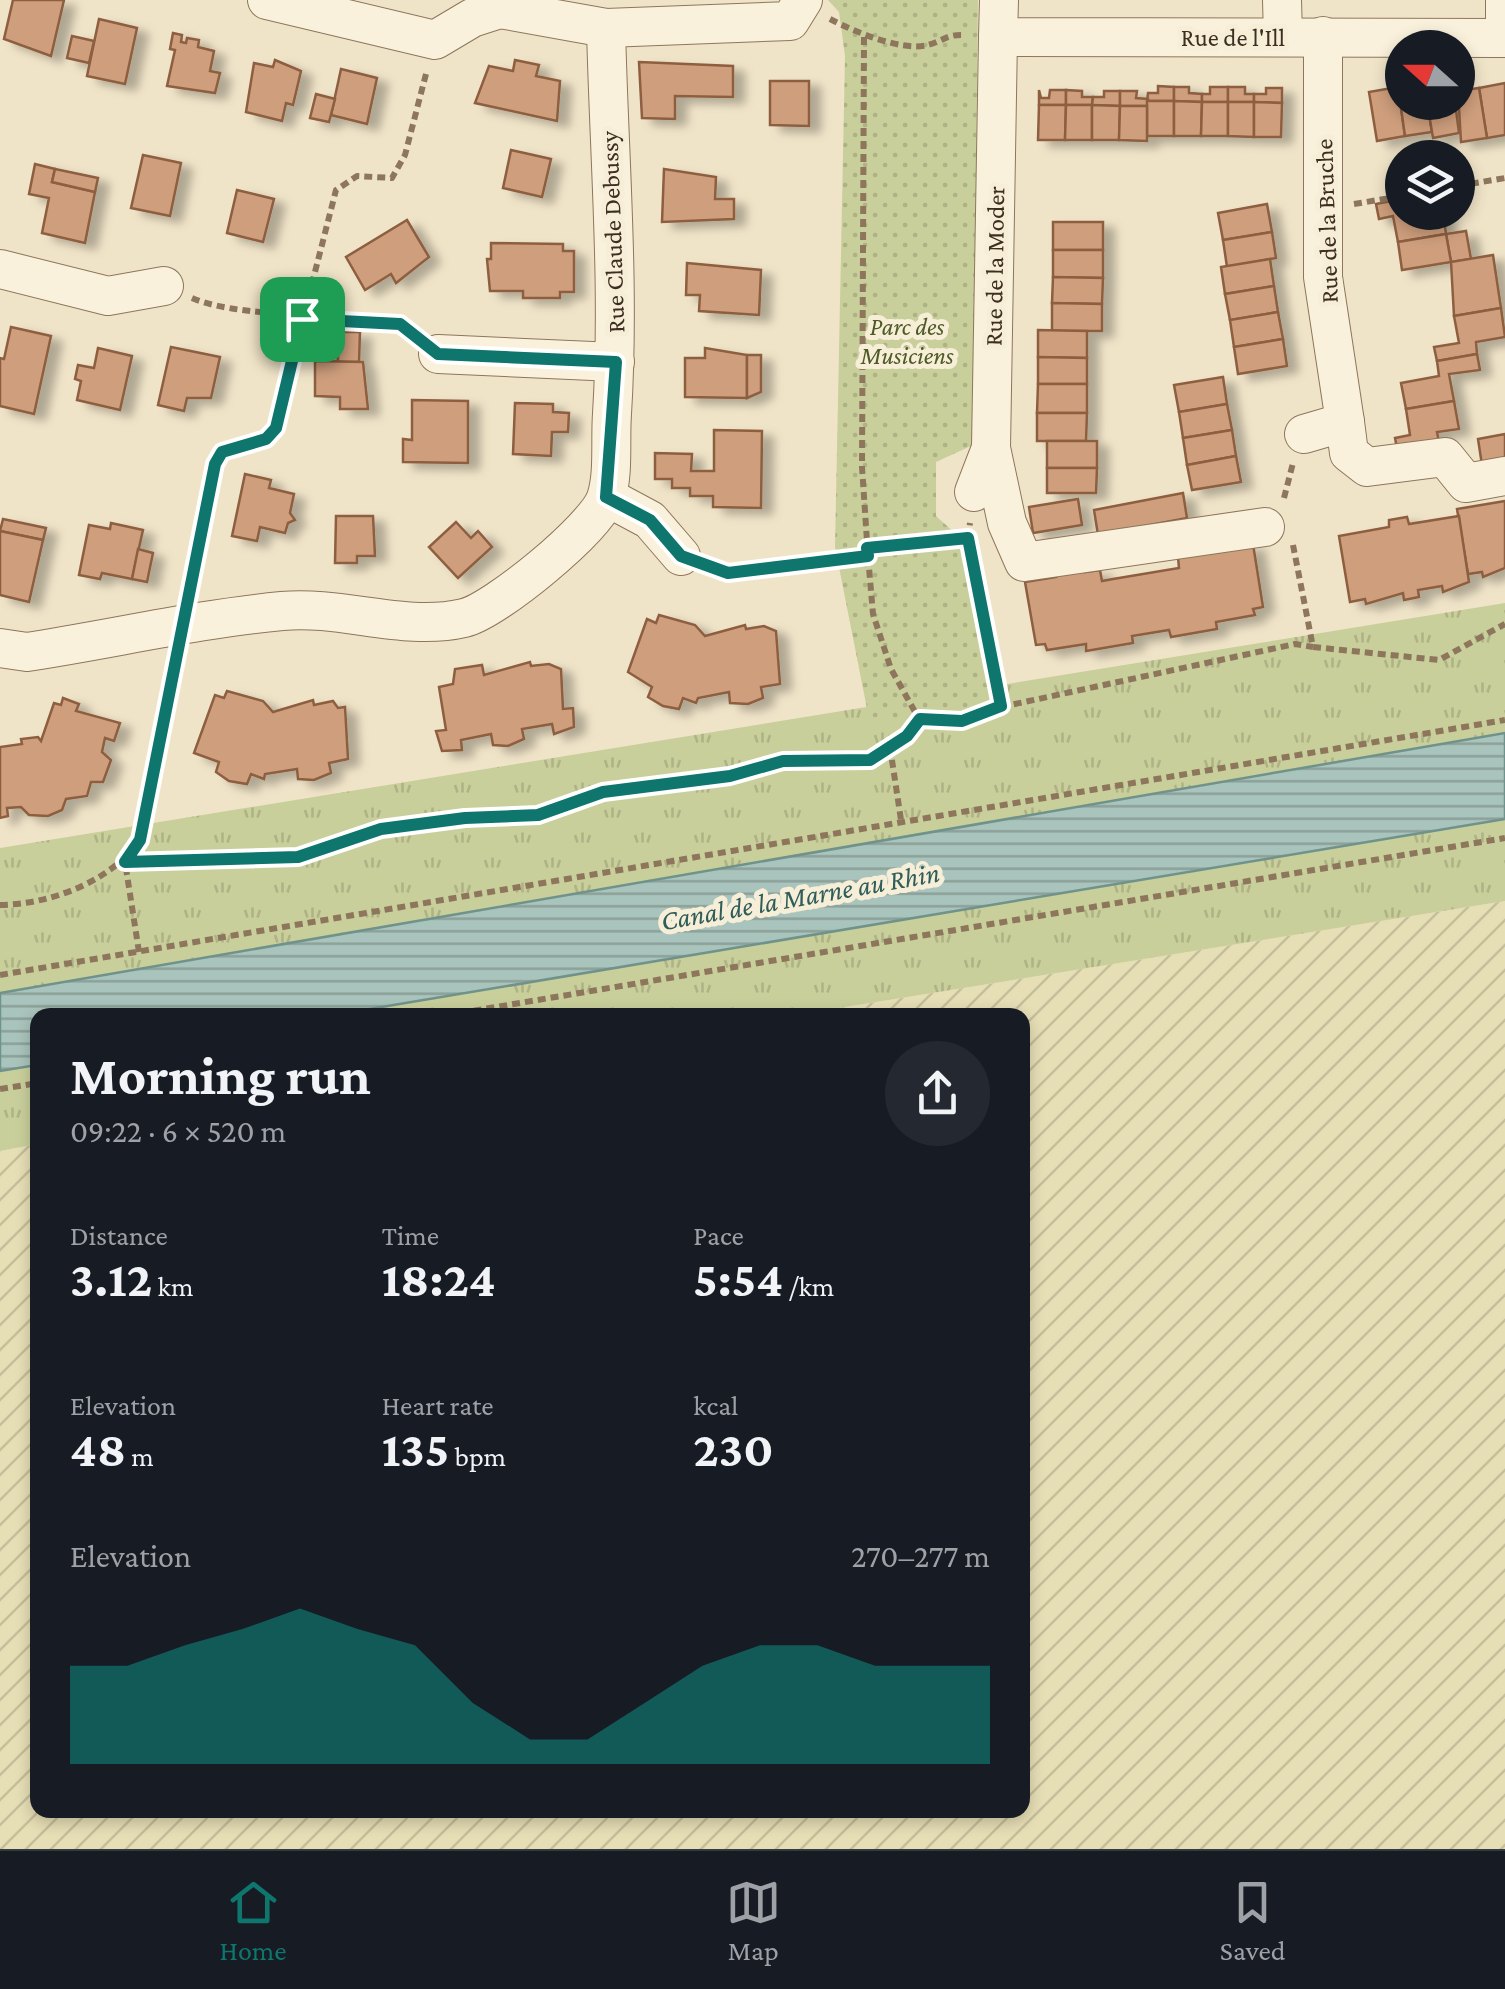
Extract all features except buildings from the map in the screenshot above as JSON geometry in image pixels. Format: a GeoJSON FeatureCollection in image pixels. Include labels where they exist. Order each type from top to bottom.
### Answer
{"type":"FeatureCollection","features":[{"type":"Feature","properties":{"kind":"street"},"geometry":{"type":"LineString","coordinates":[[266,0],[435,40],[472,18],[500,9],[606,28],[790,21],[802,3]]}},
{"type":"Feature","properties":{"kind":"street"},"geometry":{"type":"LineString","coordinates":[[1504,0],[1505,23]]}},
{"type":"Feature","properties":{"kind":"street","name":"Rue de l'Ill"},"geometry":{"type":"LineString","coordinates":[[998,18],[1282,18],[1324,36],[1505,38]]}},
{"type":"Feature","properties":{"kind":"street","name":"Rue de la Moder"},"geometry":{"type":"LineString","coordinates":[[974,492],[992,448],[998,18]]}},
{"type":"Feature","properties":{"kind":"street","name":"Rue Claude Debussy"},"geometry":{"type":"LineString","coordinates":[[606,28],[610,204],[616,260],[616,362],[606,497]]}},
{"type":"Feature","properties":{"kind":"street","name":"Rue de la Bruche"},"geometry":{"type":"LineString","coordinates":[[1324,36],[1322,277],[1348,453],[1367,467],[1445,457],[1466,483],[1505,476]]}},
{"type":"Feature","properties":{"kind":"street"},"geometry":{"type":"LineString","coordinates":[[0,269],[108,296],[164,286]]}},
{"type":"Feature","properties":{"kind":"street"},"geometry":{"type":"LineString","coordinates":[[438,354],[616,362]]}},
{"type":"Feature","properties":{"kind":"street"},"geometry":{"type":"LineString","coordinates":[[1304,434],[1344,422]]}},
{"type":"Feature","properties":{"kind":"street"},"geometry":{"type":"LineString","coordinates":[[992,448],[1007,523],[1024,562],[1281,522]]}},
{"type":"Feature","properties":{"kind":"street"},"geometry":{"type":"LineString","coordinates":[[0,648],[27,652],[286,610],[440,622],[468,618],[494,605],[593,520],[606,497],[650,520],[681,556]]}},
{"type":"Feature","properties":{"kind":"path"},"geometry":{"type":"LineString","coordinates":[[802,3],[864,37],[926,46],[948,34],[998,18]]}},
{"type":"Feature","properties":{"kind":"path"},"geometry":{"type":"LineString","coordinates":[[864,37],[862,468],[873,614],[891,669],[920,719]]}},
{"type":"Feature","properties":{"kind":"path"},"geometry":{"type":"LineString","coordinates":[[139,952],[125,862],[140,840],[215,464],[222,452],[266,439],[276,428],[336,190],[356,176],[392,178],[405,155],[435,40]]}},
{"type":"Feature","properties":{"kind":"path"},"geometry":{"type":"LineString","coordinates":[[1475,183],[1505,178]]}},
{"type":"Feature","properties":{"kind":"path"},"geometry":{"type":"LineString","coordinates":[[1322,209],[1385,199]]}},
{"type":"Feature","properties":{"kind":"path"},"geometry":{"type":"LineString","coordinates":[[164,286],[205,304],[302,319],[400,324],[438,354]]}},
{"type":"Feature","properties":{"kind":"path"},"geometry":{"type":"LineString","coordinates":[[1304,434],[1283,491],[1281,522],[1313,647]]}},
{"type":"Feature","properties":{"kind":"path"},"geometry":{"type":"LineString","coordinates":[[974,492],[968,538],[1001,706]]}},
{"type":"Feature","properties":{"kind":"path"},"geometry":{"type":"LineString","coordinates":[[681,556],[728,573],[968,538]]}},
{"type":"Feature","properties":{"kind":"path"},"geometry":{"type":"LineString","coordinates":[[920,719],[962,721],[1001,706],[1296,644],[1439,660],[1505,624]]}},
{"type":"Feature","properties":{"kind":"path"},"geometry":{"type":"LineString","coordinates":[[0,905],[65,894],[125,862],[298,857],[381,829],[465,818],[538,815],[603,792],[730,776],[783,761],[870,760],[907,736],[920,719]]}},
{"type":"Feature","properties":{"kind":"path"},"geometry":{"type":"LineString","coordinates":[[0,975],[1505,720]]}},
{"type":"Feature","properties":{"kind":"path"},"geometry":{"type":"LineString","coordinates":[[890,746],[902,820]]}},
{"type":"Feature","properties":{"kind":"path"},"geometry":{"type":"LineString","coordinates":[[490,1008],[1505,838]]}},
{"type":"Feature","properties":{"kind":"path"},"geometry":{"type":"LineString","coordinates":[[0,1090],[30,1084]]}},
{"type":"Feature","properties":{"kind":"shaded area"},"geometry":{"type":"Polygon","coordinates":[[[1505,901],[1505,1849],[0,1849],[0,1151],[30,1145],[30,1818],[1030,1818],[1030,1008],[839,1008],[1505,901]]]}},
{"type":"Feature","properties":{"kind":"green space","name":"Parc des Musiciens"},"geometry":{"type":"Polygon","coordinates":[[[828,0],[978,0],[973,445],[936,462],[936,516],[965,542],[993,703],[870,724],[835,547],[845,56],[839,12],[828,0]]]}},
{"type":"Feature","properties":{"kind":"green space"},"geometry":{"type":"Polygon","coordinates":[[[1505,603],[1505,901],[839,1008],[30,1008],[30,1145],[0,1151],[0,848],[1505,603]]]}},
{"type":"Feature","properties":{"kind":"water","name":"Canal de la Marne au Rhin"},"geometry":{"type":"Polygon","coordinates":[[[1505,733],[1505,819],[376,1008],[30,1008],[30,1066],[0,1071],[0,993],[1505,733]]]}},
{"type":"Feature","properties":{"kind":"route"},"geometry":{"type":"LineString","coordinates":[[302,319],[400,324],[438,354],[616,362],[606,497],[650,520],[681,556],[728,573],[868,556],[867,548],[968,538],[1001,706],[962,721],[920,719],[907,736],[870,760],[783,761],[730,776],[603,792],[538,815],[465,818],[381,829],[298,857],[232,862],[125,862],[140,840],[215,464],[222,452],[266,439],[276,428],[302,319]]}}]}
